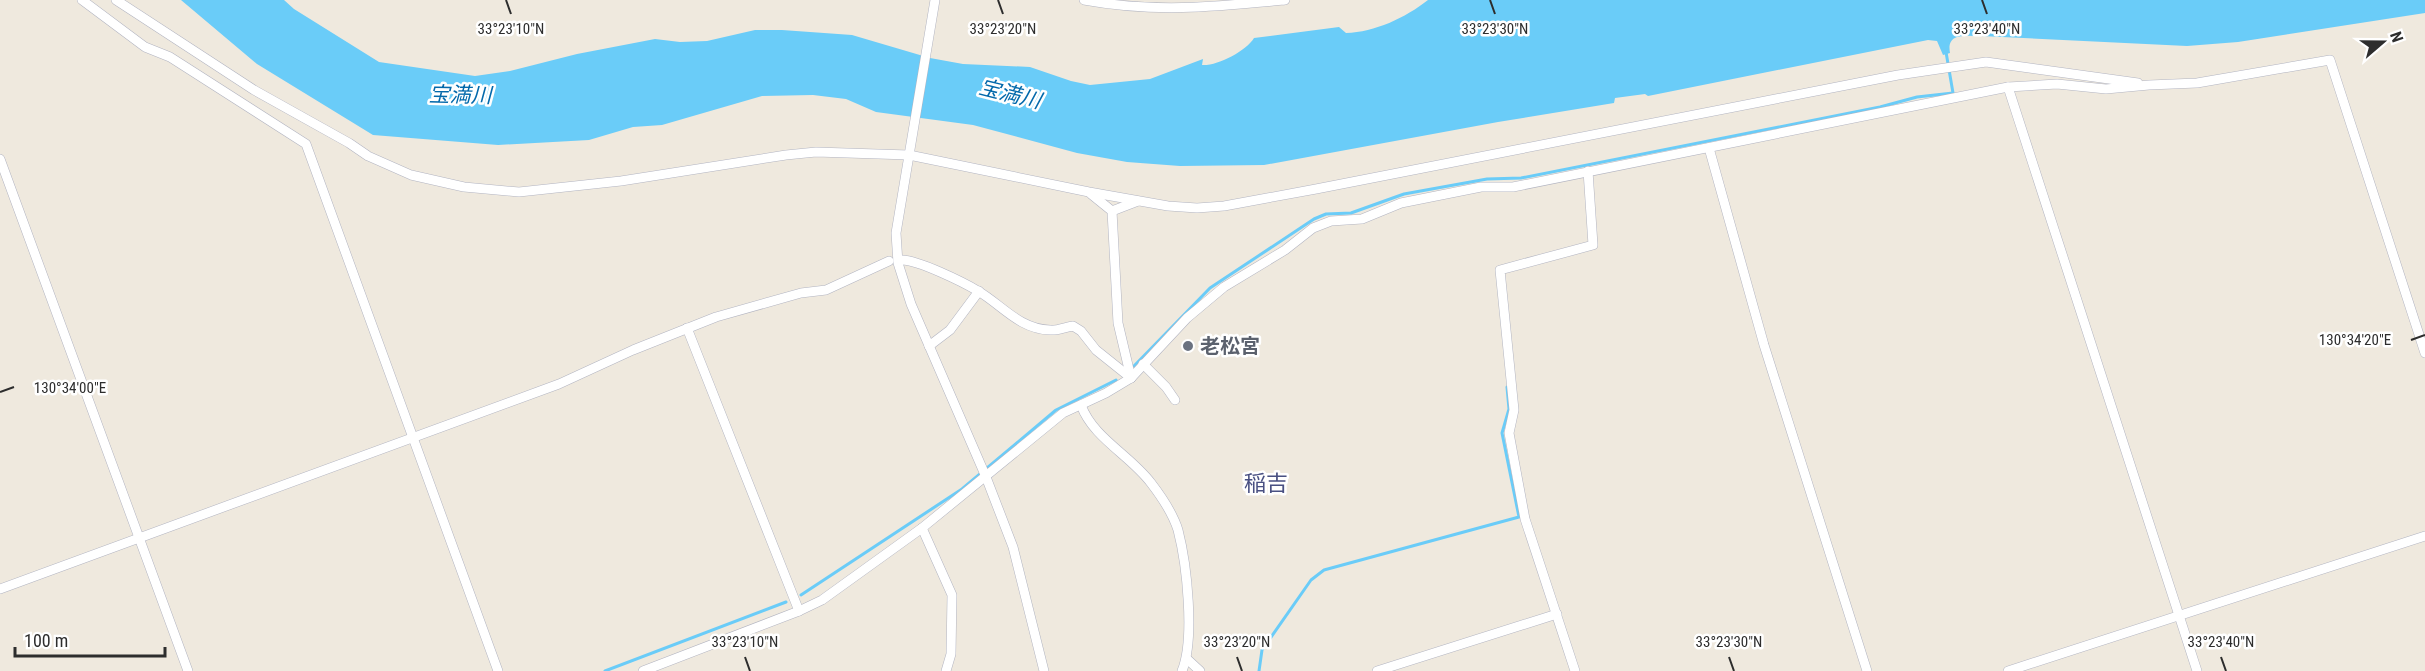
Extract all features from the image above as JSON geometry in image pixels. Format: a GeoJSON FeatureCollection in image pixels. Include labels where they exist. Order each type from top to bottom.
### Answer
{"type":"FeatureCollection","features":[{"type":"Feature","properties":{"kind":"street"},"geometry":{"type":"LineString","coordinates":[[82,0],[145,47],[170,57],[306,144],[498,671]]}},
{"type":"Feature","properties":{"kind":"street"},"geometry":{"type":"LineString","coordinates":[[116,0],[254,90],[368,156],[411,175],[464,187],[519,192],[621,181],[816,152],[909,155],[1089,192],[1197,208],[1224,206],[1886,77],[1968,64],[2004,63],[2149,85]]}},
{"type":"Feature","properties":{"kind":"street"},"geometry":{"type":"LineString","coordinates":[[936,0],[896,232],[898,263],[911,304],[986,477],[1013,548],[1044,671]]}},
{"type":"Feature","properties":{"kind":"street"},"geometry":{"type":"LineString","coordinates":[[1084,0],[1138,8],[1174,9],[1285,0]]}},
{"type":"Feature","properties":{"kind":"street"},"geometry":{"type":"LineString","coordinates":[[643,671],[822,600],[922,528],[1063,413],[1107,393],[1131,378],[1186,318],[1224,287],[1286,250],[1313,228],[1331,221],[1362,219],[1401,203],[1481,187],[1513,187],[2008,87],[2057,84],[2106,89],[2197,83],[2331,60],[2425,353]]}},
{"type":"Feature","properties":{"kind":"street"},"geometry":{"type":"LineString","coordinates":[[2008,87],[2197,671]]}},
{"type":"Feature","properties":{"kind":"street"},"geometry":{"type":"LineString","coordinates":[[1709,148],[1764,345],[1867,671]]}},
{"type":"Feature","properties":{"kind":"street"},"geometry":{"type":"LineString","coordinates":[[0,159],[189,671]]}},
{"type":"Feature","properties":{"kind":"street"},"geometry":{"type":"LineString","coordinates":[[1575,671],[1525,519],[1509,433],[1514,410],[1500,270],[1593,245],[1588,171]]}},
{"type":"Feature","properties":{"kind":"street"},"geometry":{"type":"LineString","coordinates":[[1089,192],[1112,211],[1118,323],[1131,378]]}},
{"type":"Feature","properties":{"kind":"street"},"geometry":{"type":"LineString","coordinates":[[1112,211],[1139,201]]}},
{"type":"Feature","properties":{"kind":"street"},"geometry":{"type":"LineString","coordinates":[[902,260],[927,266],[979,291],[1010,316],[1031,326],[1051,331],[1073,326],[1081,331],[1096,350],[1131,378]]}},
{"type":"Feature","properties":{"kind":"street"},"geometry":{"type":"LineString","coordinates":[[0,589],[559,384],[633,350],[716,317],[801,293],[826,290],[889,261]]}},
{"type":"Feature","properties":{"kind":"street"},"geometry":{"type":"LineString","coordinates":[[928,346],[950,330],[979,291]]}},
{"type":"Feature","properties":{"kind":"street"},"geometry":{"type":"LineString","coordinates":[[687,328],[799,611]]}},
{"type":"Feature","properties":{"kind":"street"},"geometry":{"type":"LineString","coordinates":[[1143,364],[1166,387],[1175,400]]}},
{"type":"Feature","properties":{"kind":"street"},"geometry":{"type":"LineString","coordinates":[[1081,405],[1086,419],[1150,482],[1178,528],[1188,597],[1187,659],[1182,671]]}},
{"type":"Feature","properties":{"kind":"street"},"geometry":{"type":"LineString","coordinates":[[922,528],[952,595],[951,654],[946,671]]}},
{"type":"Feature","properties":{"kind":"street"},"geometry":{"type":"LineString","coordinates":[[2008,671],[2425,536]]}},
{"type":"Feature","properties":{"kind":"street"},"geometry":{"type":"LineString","coordinates":[[1377,671],[1557,614]]}},
{"type":"Feature","properties":{"kind":"street"},"geometry":{"type":"LineString","coordinates":[[1187,659],[1200,671]]}},
{"type":"Feature","properties":{"kind":"water","name":"宝満川"},"geometry":{"type":"Polygon","coordinates":[[[181,0],[284,0],[294,9],[379,62],[475,76],[510,71],[577,54],[655,39],[680,42],[707,41],[755,30],[782,30],[852,35],[930,58],[963,64],[1030,67],[1090,85],[1150,79],[1203,59],[1202,65],[1216,63],[1238,53],[1254,38],[1339,27],[1346,33],[1368,30],[1410,13],[1428,0],[2425,0],[2425,13],[2238,42],[2187,46],[1964,36],[1954,38],[1951,41],[1950,53],[1943,55],[1937,41],[1928,40],[1648,96],[1645,94],[1615,98],[1614,103],[1264,165],[1180,166],[1127,162],[1077,153],[973,125],[876,112],[846,99],[813,95],[762,96],[662,125],[633,127],[589,140],[498,145],[373,135],[257,64],[181,0]]]}},
{"type":"Feature","properties":{"kind":"waterway"},"geometry":{"type":"LineString","coordinates":[[1134,366],[1210,288],[1314,219],[1326,214],[1351,213],[1404,194],[1487,179],[1521,178],[1880,107],[1917,97],[1953,93],[1946,52]]}},
{"type":"Feature","properties":{"kind":"waterway"},"geometry":{"type":"LineString","coordinates":[[801,595],[962,489],[1056,410],[1116,380]]}},
{"type":"Feature","properties":{"kind":"waterway"},"geometry":{"type":"LineString","coordinates":[[1259,671],[1262,650],[1311,580],[1324,570],[1519,517],[1502,433],[1509,409],[1507,387]]}},
{"type":"Feature","properties":{"kind":"waterway"},"geometry":{"type":"LineString","coordinates":[[605,671],[786,602]]}},
{"type":"Feature","properties":{"kind":"place","name":"老松宮"},"geometry":{"type":"Point","coordinates":[1188,346]}},
{"type":"Feature","properties":{"kind":"district","name":"稲吉"},"geometry":{"type":"Point","coordinates":[1266,483]}}]}
